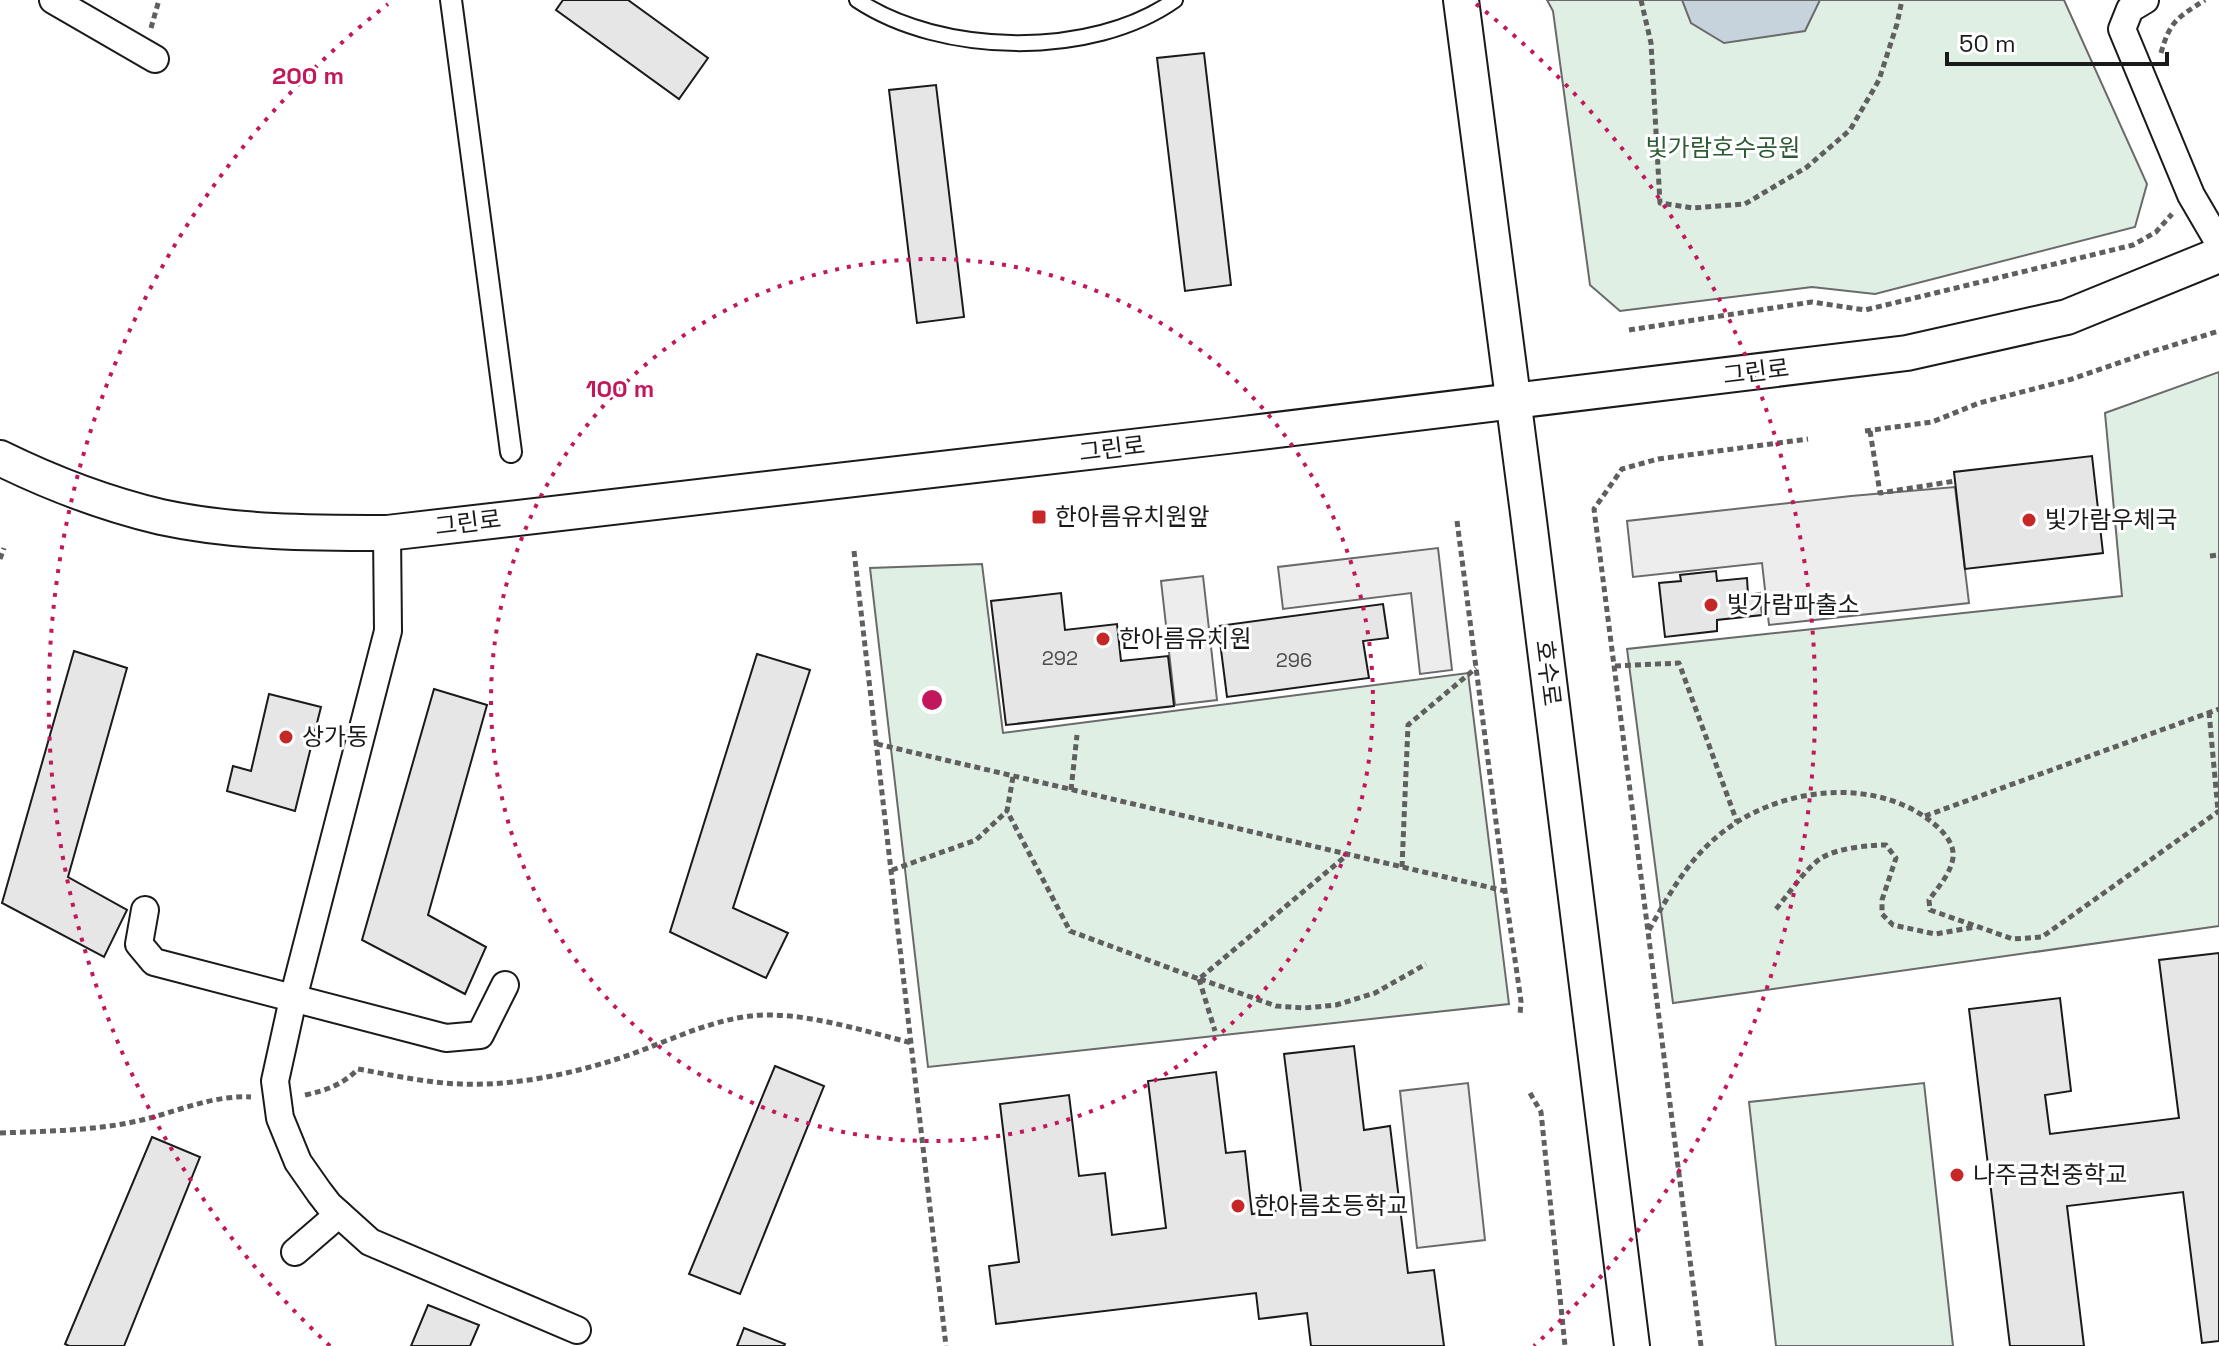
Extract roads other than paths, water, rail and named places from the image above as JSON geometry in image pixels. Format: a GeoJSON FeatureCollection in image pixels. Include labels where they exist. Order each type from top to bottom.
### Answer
{"type":"FeatureCollection","features":[{"type":"Feature","properties":{"kind":"street"},"geometry":{"type":"LineString","coordinates":[[53,0],[155,59]]}},
{"type":"Feature","properties":{"kind":"street"},"geometry":{"type":"LineString","coordinates":[[451,0],[511,452]]}},
{"type":"Feature","properties":{"kind":"street","name":"호수로"},"geometry":{"type":"LineString","coordinates":[[1461,0],[1632,1346]]}},
{"type":"Feature","properties":{"kind":"street"},"geometry":{"type":"LineString","coordinates":[[2145,0],[2130,9],[2122,29],[2191,195],[2219,243]]}},
{"type":"Feature","properties":{"kind":"street","name":"그린로"},"geometry":{"type":"LineString","coordinates":[[0,458],[100,500],[162,517],[281,532],[387,533],[1907,353],[2067,317],[2219,255]]}},
{"type":"Feature","properties":{"kind":"street"},"geometry":{"type":"LineString","coordinates":[[387,533],[388,631],[293,999],[275,1081],[280,1118],[298,1162],[329,1205],[370,1242],[577,1330]]}},
{"type":"Feature","properties":{"kind":"street"},"geometry":{"type":"LineString","coordinates":[[145,910],[139,944],[154,962],[446,1038],[480,1035],[505,985]]}},
{"type":"Feature","properties":{"kind":"street"},"geometry":{"type":"LineString","coordinates":[[295,1252],[339,1214]]}},
{"type":"Feature","properties":{"kind":"lane"},"geometry":{"type":"LineString","coordinates":[[857,0],[876,13],[949,37],[979,42],[1027,43],[1108,30],[1160,11],[1175,0]]}},
{"type":"Feature","properties":{"kind":"place","name":"한아름유치원앞"},"geometry":{"type":"Point","coordinates":[1039,517]}},
{"type":"Feature","properties":{"kind":"place","name":"빛가람우체국"},"geometry":{"type":"Point","coordinates":[2029,520]}},
{"type":"Feature","properties":{"kind":"place","name":"빛가람파출소"},"geometry":{"type":"Point","coordinates":[1711,605]}},
{"type":"Feature","properties":{"kind":"place","name":"한아름유치원"},"geometry":{"type":"Point","coordinates":[1103,639]}},
{"type":"Feature","properties":{"kind":"place","name":"상가동"},"geometry":{"type":"Point","coordinates":[286,737]}},
{"type":"Feature","properties":{"kind":"place","name":"나주금천중학교"},"geometry":{"type":"Point","coordinates":[1957,1175]}},
{"type":"Feature","properties":{"kind":"place","name":"한아름초등학교"},"geometry":{"type":"Point","coordinates":[1238,1206]}},
{"type":"Feature","properties":{"kind":"park label","name":"빛가람호수공원"},"geometry":{"type":"Point","coordinates":[1723,148]}}]}
